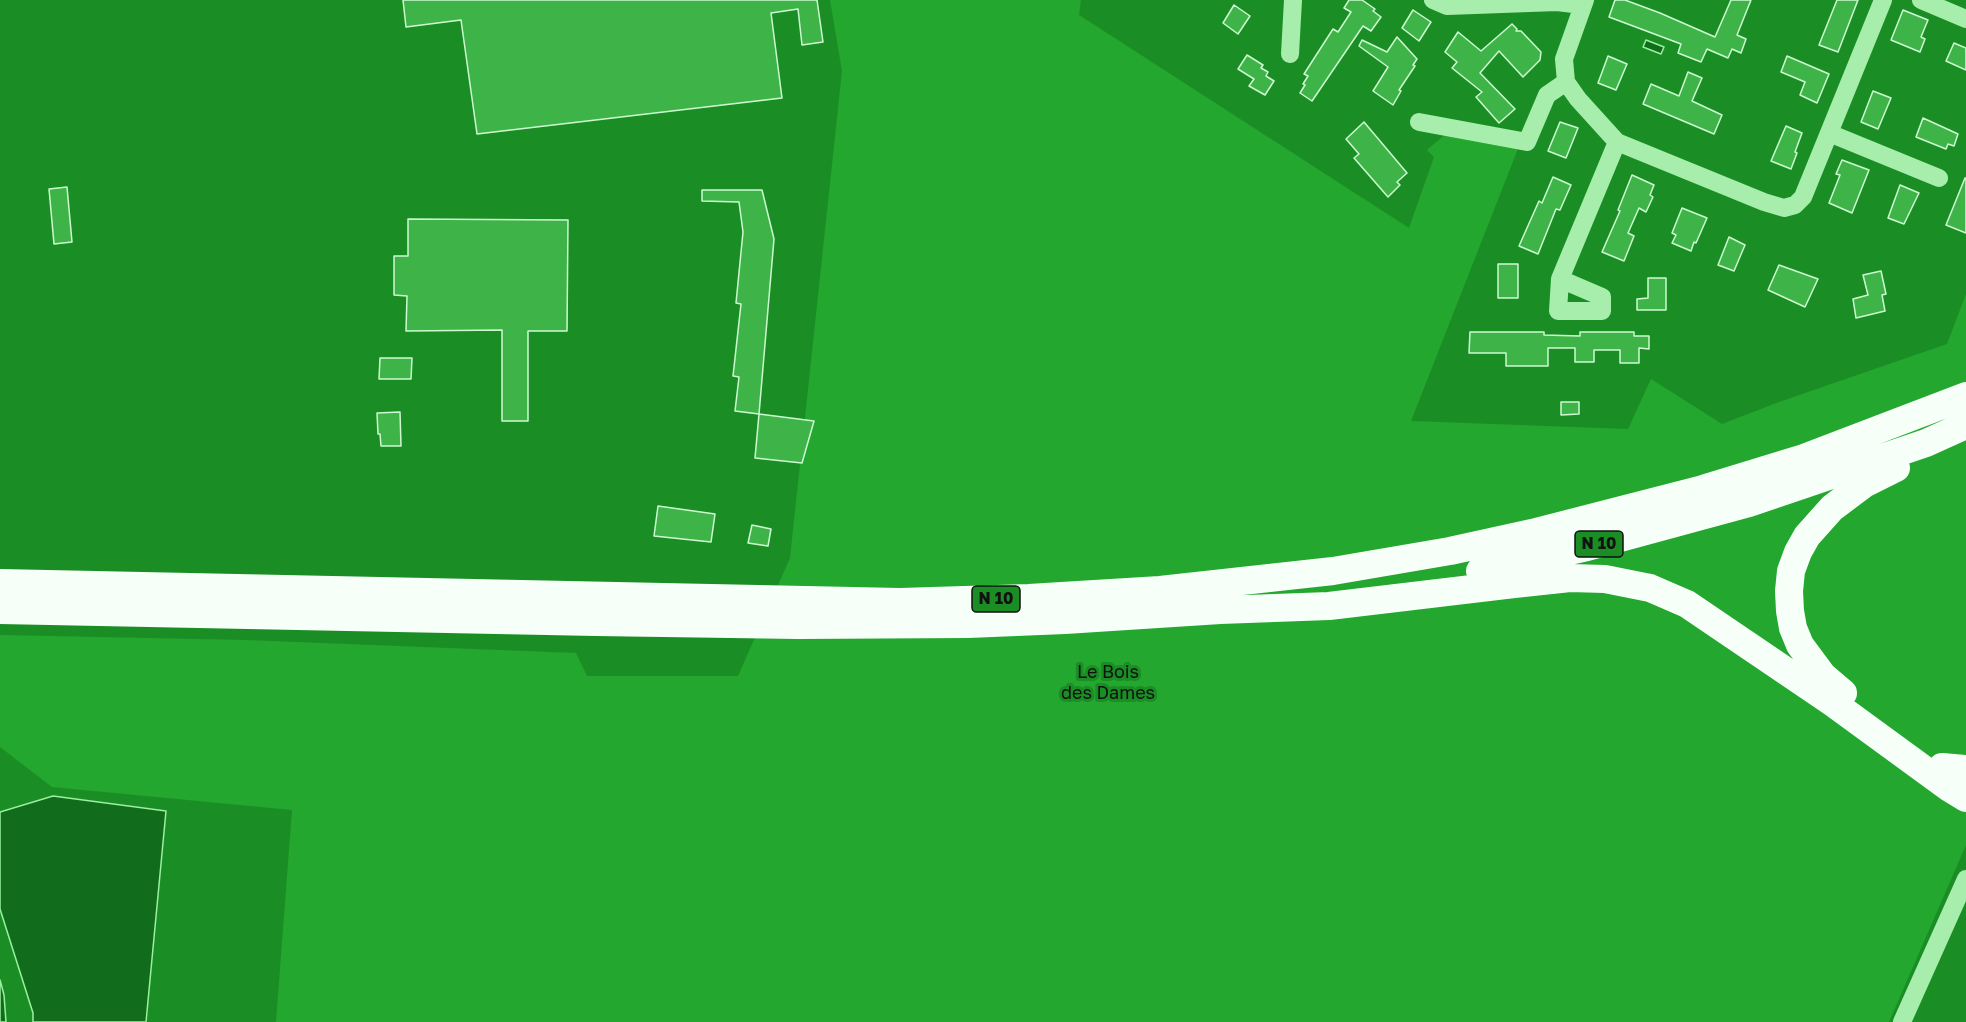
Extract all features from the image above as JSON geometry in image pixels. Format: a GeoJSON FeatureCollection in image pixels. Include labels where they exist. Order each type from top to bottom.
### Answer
{"type":"FeatureCollection","features":[{"type":"Feature","properties":{"kind":"highway"},"geometry":{"type":"LineString","coordinates":[[1533,533],[1793,448],[1919,402],[1966,382]]}},
{"type":"Feature","properties":{"kind":"highway","name":"N 10"},"geometry":{"type":"LineString","coordinates":[[0,583],[900,602],[1029,598],[1160,590],[1333,571],[1450,551],[1533,533],[1703,489],[1801,459],[1966,396]]}},
{"type":"Feature","properties":{"kind":"highway","name":"N 10"},"geometry":{"type":"LineString","coordinates":[[0,610],[798,625],[968,624],[1220,610],[1373,591],[1500,567],[1587,547],[1749,502],[1926,443],[1966,425]]}},
{"type":"Feature","properties":{"kind":"highway"},"geometry":{"type":"LineString","coordinates":[[1966,435],[1864,484],[1832,508],[1807,536],[1798,552],[1791,571],[1789,591],[1793,628],[1800,645],[1823,676],[1861,709],[1958,780],[1966,810]]}},
{"type":"Feature","properties":{"kind":"highway"},"geometry":{"type":"LineString","coordinates":[[1220,610],[1329,606],[1569,578],[1605,579],[1650,588],[1687,604],[1833,703],[1958,780]]}},
{"type":"Feature","properties":{"kind":"street"},"geometry":{"type":"LineString","coordinates":[[1290,54],[1293,0]]}},
{"type":"Feature","properties":{"kind":"street"},"geometry":{"type":"LineString","coordinates":[[1433,0],[1447,6],[1583,2],[1564,59],[1566,82],[1578,99],[1617,142],[1784,208],[1795,205],[1803,197],[1883,0]]}},
{"type":"Feature","properties":{"kind":"street"},"geometry":{"type":"LineString","coordinates":[[1921,0],[1966,19]]}},
{"type":"Feature","properties":{"kind":"street"},"geometry":{"type":"LineString","coordinates":[[1419,122],[1527,142],[1547,95],[1566,82]]}},
{"type":"Feature","properties":{"kind":"street"},"geometry":{"type":"LineString","coordinates":[[1829,134],[1940,178]]}},
{"type":"Feature","properties":{"kind":"street"},"geometry":{"type":"LineString","coordinates":[[1560,279],[1617,142]]}},
{"type":"Feature","properties":{"kind":"street"},"geometry":{"type":"LineString","coordinates":[[1902,1022],[1966,879]]}},
{"type":"Feature","properties":{"kind":"green space","name":"Le Bois des Dames"},"geometry":{"type":"Polygon","coordinates":[[[830,0],[1081,0],[1079,15],[1409,228],[1434,157],[1427,150],[1448,132],[1519,146],[1411,421],[1628,429],[1651,379],[1722,424],[1947,344],[1966,294],[1966,845],[1889,1022],[276,1022],[292,810],[52,787],[0,747],[0,635],[246,640],[576,653],[587,676],[738,676],[790,558],[842,71],[830,0]]]}},
{"type":"Feature","properties":{"kind":"shaded area"},"geometry":{"type":"Polygon","coordinates":[[[1646,40],[1664,47],[1661,54],[1643,47],[1646,40]]]}},
{"type":"Feature","properties":{"kind":"shaded area"},"geometry":{"type":"Polygon","coordinates":[[[53,796],[166,811],[146,1022],[33,1022],[33,1013],[0,909],[0,812],[53,796]]]}},
{"type":"Feature","properties":{"kind":"shaded area"},"geometry":{"type":"Polygon","coordinates":[[[0,980],[4,995],[6,1022],[0,1022],[0,980]]]}},
{"type":"Feature","properties":{"kind":"building"},"geometry":{"type":"Polygon","coordinates":[[[403,0],[817,0],[823,42],[802,45],[798,9],[771,13],[782,98],[477,134],[461,20],[406,27],[403,0]]]}},
{"type":"Feature","properties":{"kind":"building"},"geometry":{"type":"Polygon","coordinates":[[[1349,0],[1362,0],[1375,9],[1373,11],[1381,17],[1371,31],[1363,26],[1312,101],[1300,93],[1308,76],[1304,74],[1333,29],[1338,32],[1351,12],[1344,8],[1349,0]]]}},
{"type":"Feature","properties":{"kind":"building"},"geometry":{"type":"Polygon","coordinates":[[[1615,0],[1625,0],[1715,37],[1731,0],[1751,0],[1737,35],[1746,39],[1741,53],[1732,49],[1728,58],[1707,49],[1701,62],[1678,53],[1681,44],[1609,17],[1615,0]]]}},
{"type":"Feature","properties":{"kind":"building"},"geometry":{"type":"Polygon","coordinates":[[[1837,0],[1858,0],[1838,52],[1819,45],[1837,0]]]}},
{"type":"Feature","properties":{"kind":"building"},"geometry":{"type":"Polygon","coordinates":[[[1234,5],[1250,16],[1238,34],[1223,23],[1234,5]]]}},
{"type":"Feature","properties":{"kind":"building"},"geometry":{"type":"Polygon","coordinates":[[[1413,10],[1431,22],[1419,41],[1402,28],[1413,10]]]}},
{"type":"Feature","properties":{"kind":"building"},"geometry":{"type":"Polygon","coordinates":[[[1903,10],[1928,20],[1921,37],[1925,39],[1920,52],[1891,40],[1903,10]]]}},
{"type":"Feature","properties":{"kind":"building"},"geometry":{"type":"Polygon","coordinates":[[[1512,24],[1517,29],[1516,31],[1521,31],[1541,52],[1540,60],[1523,77],[1499,51],[1480,73],[1515,109],[1499,123],[1476,97],[1482,92],[1452,68],[1457,62],[1445,52],[1458,32],[1481,51],[1512,24]]]}},
{"type":"Feature","properties":{"kind":"building"},"geometry":{"type":"Polygon","coordinates":[[[1397,37],[1417,59],[1393,105],[1373,91],[1388,67],[1359,46],[1362,40],[1387,52],[1397,37]]]}},
{"type":"Feature","properties":{"kind":"building"},"geometry":{"type":"Polygon","coordinates":[[[1954,43],[1966,48],[1966,70],[1946,61],[1954,43]]]}},
{"type":"Feature","properties":{"kind":"building"},"geometry":{"type":"Polygon","coordinates":[[[1247,55],[1263,65],[1261,68],[1268,72],[1266,76],[1274,81],[1265,95],[1249,86],[1254,79],[1238,69],[1247,55]]]}},
{"type":"Feature","properties":{"kind":"building"},"geometry":{"type":"Polygon","coordinates":[[[1608,56],[1627,64],[1616,90],[1598,83],[1608,56]]]}},
{"type":"Feature","properties":{"kind":"building"},"geometry":{"type":"Polygon","coordinates":[[[1787,56],[1829,74],[1817,103],[1800,95],[1805,82],[1781,72],[1787,56]]]}},
{"type":"Feature","properties":{"kind":"building"},"geometry":{"type":"Polygon","coordinates":[[[1688,72],[1702,78],[1692,101],[1722,115],[1714,134],[1643,104],[1651,84],[1679,96],[1688,72]]]}},
{"type":"Feature","properties":{"kind":"building"},"geometry":{"type":"Polygon","coordinates":[[[1873,91],[1891,98],[1878,129],[1861,122],[1873,91]]]}},
{"type":"Feature","properties":{"kind":"building"},"geometry":{"type":"Polygon","coordinates":[[[1923,118],[1958,134],[1954,146],[1948,144],[1946,149],[1916,137],[1923,118]]]}},
{"type":"Feature","properties":{"kind":"building"},"geometry":{"type":"Polygon","coordinates":[[[1364,122],[1407,173],[1397,182],[1400,185],[1388,197],[1354,158],[1359,154],[1346,139],[1364,122]]]}},
{"type":"Feature","properties":{"kind":"building"},"geometry":{"type":"Polygon","coordinates":[[[1560,122],[1578,128],[1566,158],[1548,151],[1560,122]]]}},
{"type":"Feature","properties":{"kind":"building"},"geometry":{"type":"Polygon","coordinates":[[[1786,126],[1802,133],[1791,169],[1771,161],[1786,126]]]}},
{"type":"Feature","properties":{"kind":"building"},"geometry":{"type":"Polygon","coordinates":[[[1842,160],[1869,170],[1852,213],[1829,203],[1840,175],[1836,174],[1842,160]]]}},
{"type":"Feature","properties":{"kind":"building"},"geometry":{"type":"Polygon","coordinates":[[[1632,175],[1654,185],[1650,195],[1653,197],[1646,212],[1639,208],[1628,233],[1634,236],[1624,261],[1602,252],[1620,211],[1618,210],[1632,175]]]}},
{"type":"Feature","properties":{"kind":"building"},"geometry":{"type":"Polygon","coordinates":[[[1553,177],[1571,185],[1560,210],[1556,209],[1538,254],[1519,246],[1539,201],[1542,203],[1553,177]]]}},
{"type":"Feature","properties":{"kind":"building"},"geometry":{"type":"Polygon","coordinates":[[[1966,178],[1966,233],[1946,225],[1966,178]]]}},
{"type":"Feature","properties":{"kind":"building"},"geometry":{"type":"Polygon","coordinates":[[[1900,185],[1919,193],[1904,224],[1888,218],[1900,185]]]}},
{"type":"Feature","properties":{"kind":"building"},"geometry":{"type":"Polygon","coordinates":[[[67,187],[72,242],[54,244],[49,189],[67,187]]]}},
{"type":"Feature","properties":{"kind":"building"},"geometry":{"type":"Polygon","coordinates":[[[702,190],[762,190],[774,239],[759,414],[735,411],[739,377],[733,376],[741,304],[736,303],[743,232],[739,202],[702,201],[702,190]]]}},
{"type":"Feature","properties":{"kind":"building"},"geometry":{"type":"Polygon","coordinates":[[[1682,208],[1707,218],[1691,251],[1672,243],[1676,235],[1672,233],[1682,208]]]}},
{"type":"Feature","properties":{"kind":"building"},"geometry":{"type":"Polygon","coordinates":[[[408,219],[568,220],[567,331],[528,331],[528,421],[502,421],[502,330],[406,331],[407,296],[394,295],[394,256],[408,256],[408,219]]]}},
{"type":"Feature","properties":{"kind":"building"},"geometry":{"type":"Polygon","coordinates":[[[1729,237],[1745,245],[1734,271],[1718,265],[1729,237]]]}},
{"type":"Feature","properties":{"kind":"building"},"geometry":{"type":"Polygon","coordinates":[[[1498,264],[1518,264],[1518,298],[1498,298],[1498,264]]]}},
{"type":"Feature","properties":{"kind":"building"},"geometry":{"type":"Polygon","coordinates":[[[1779,265],[1818,279],[1805,307],[1768,290],[1779,265]]]}},
{"type":"Feature","properties":{"kind":"building"},"geometry":{"type":"Polygon","coordinates":[[[1881,271],[1886,294],[1882,295],[1885,311],[1856,318],[1853,299],[1868,295],[1863,275],[1881,271]]]}},
{"type":"Feature","properties":{"kind":"building"},"geometry":{"type":"Polygon","coordinates":[[[1648,278],[1666,278],[1666,310],[1637,310],[1637,299],[1648,298],[1648,278]]]}},
{"type":"Feature","properties":{"kind":"building"},"geometry":{"type":"Polygon","coordinates":[[[1470,332],[1544,332],[1544,335],[1580,336],[1580,332],[1634,332],[1634,336],[1649,336],[1649,349],[1639,348],[1639,363],[1620,363],[1620,350],[1594,350],[1594,362],[1575,362],[1575,348],[1548,348],[1548,366],[1506,366],[1506,353],[1469,353],[1470,332]]]}},
{"type":"Feature","properties":{"kind":"building"},"geometry":{"type":"Polygon","coordinates":[[[380,358],[412,358],[411,379],[379,379],[380,358]]]}},
{"type":"Feature","properties":{"kind":"building"},"geometry":{"type":"Polygon","coordinates":[[[1561,402],[1579,402],[1579,414],[1561,415],[1561,402]]]}},
{"type":"Feature","properties":{"kind":"building"},"geometry":{"type":"Polygon","coordinates":[[[400,412],[401,446],[381,446],[377,413],[400,412]]]}},
{"type":"Feature","properties":{"kind":"building"},"geometry":{"type":"Polygon","coordinates":[[[759,414],[814,421],[802,463],[755,458],[759,414]]]}},
{"type":"Feature","properties":{"kind":"building"},"geometry":{"type":"Polygon","coordinates":[[[658,506],[715,514],[711,542],[654,536],[658,506]]]}},
{"type":"Feature","properties":{"kind":"building"},"geometry":{"type":"Polygon","coordinates":[[[752,525],[771,529],[768,546],[748,543],[752,525]]]}}]}
